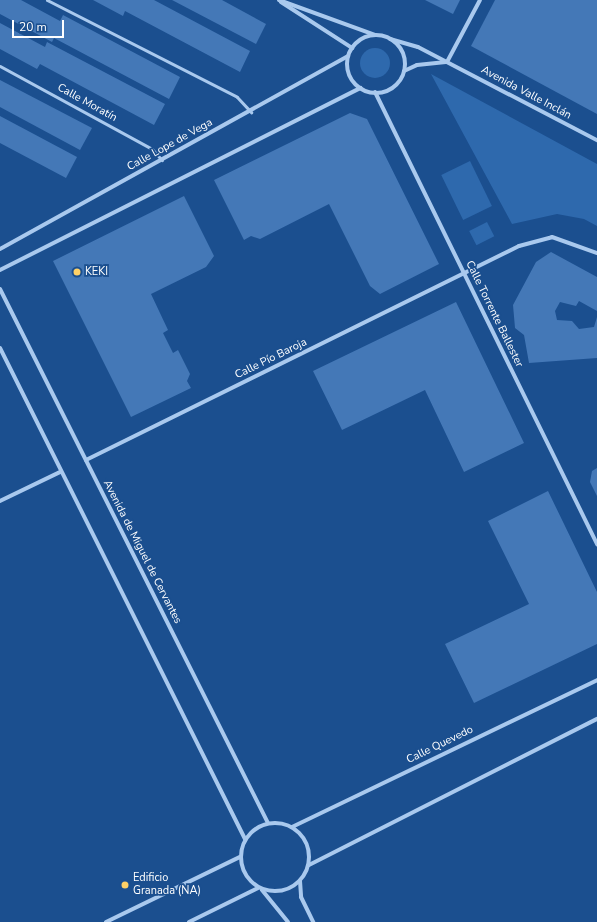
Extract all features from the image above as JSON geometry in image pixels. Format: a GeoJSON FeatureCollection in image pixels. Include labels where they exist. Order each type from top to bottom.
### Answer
{"type":"FeatureCollection","features":[{"type":"Feature","properties":{"kind":"street"},"geometry":{"type":"LineString","coordinates":[[352,48],[279,0],[375,35],[390,38],[401,49],[404,71]]}},
{"type":"Feature","properties":{"kind":"street"},"geometry":{"type":"LineString","coordinates":[[375,35],[366,37],[352,48],[348,56],[351,77],[361,88],[375,92],[393,87],[404,71],[417,65],[447,62],[480,0]]}},
{"type":"Feature","properties":{"kind":"street","name":"Avenida Valle Inclán"},"geometry":{"type":"LineString","coordinates":[[390,38],[447,62],[597,140]]}},
{"type":"Feature","properties":{"kind":"street","name":"Calle Lope de Vega"},"geometry":{"type":"LineString","coordinates":[[0,249],[251,112],[348,56]]}},
{"type":"Feature","properties":{"kind":"street"},"geometry":{"type":"LineString","coordinates":[[0,270],[361,88]]}},
{"type":"Feature","properties":{"kind":"street","name":"Calle Torrente Ballester"},"geometry":{"type":"LineString","coordinates":[[375,92],[597,544]]}},
{"type":"Feature","properties":{"kind":"street","name":"Calle Pío Baroja"},"geometry":{"type":"LineString","coordinates":[[86,460],[519,246],[552,238],[597,253]]}},
{"type":"Feature","properties":{"kind":"street","name":"Avenida de Miguel de Cervantes"},"geometry":{"type":"LineString","coordinates":[[0,289],[268,823]]}},
{"type":"Feature","properties":{"kind":"street"},"geometry":{"type":"LineString","coordinates":[[0,348],[60,472],[245,839]]}},
{"type":"Feature","properties":{"kind":"street"},"geometry":{"type":"LineString","coordinates":[[0,501],[60,472]]}},
{"type":"Feature","properties":{"kind":"street","name":"Calle Quevedo"},"geometry":{"type":"LineString","coordinates":[[292,827],[597,680]]}},
{"type":"Feature","properties":{"kind":"street"},"geometry":{"type":"LineString","coordinates":[[189,922],[260,889],[284,891],[300,881],[309,865],[597,719]]}},
{"type":"Feature","properties":{"kind":"street"},"geometry":{"type":"LineString","coordinates":[[288,922],[242,869],[240,856],[245,839],[268,823],[292,827],[306,843],[309,865]]}},
{"type":"Feature","properties":{"kind":"street"},"geometry":{"type":"LineString","coordinates":[[106,922],[240,856]]}},
{"type":"Feature","properties":{"kind":"street"},"geometry":{"type":"LineString","coordinates":[[300,881],[301,897],[313,922]]}},
{"type":"Feature","properties":{"kind":"lane"},"geometry":{"type":"LineString","coordinates":[[47,0],[237,97],[251,112]]}},
{"type":"Feature","properties":{"kind":"lane","name":"Calle Moratín"},"geometry":{"type":"LineString","coordinates":[[0,66],[152,150],[162,160]]}},
{"type":"Feature","properties":{"kind":"shaded area"},"geometry":{"type":"Polygon","coordinates":[[[375,48],[386,52],[390,63],[386,74],[375,78],[364,74],[360,63],[364,52],[375,48]]]}},
{"type":"Feature","properties":{"kind":"shaded area"},"geometry":{"type":"Polygon","coordinates":[[[431,74],[597,164],[597,226],[584,219],[557,214],[512,224],[431,74]]]}},
{"type":"Feature","properties":{"kind":"shaded area"},"geometry":{"type":"Polygon","coordinates":[[[470,161],[492,206],[463,220],[441,175],[470,161]]]}},
{"type":"Feature","properties":{"kind":"shaded area"},"geometry":{"type":"Polygon","coordinates":[[[487,222],[494,236],[476,245],[469,231],[487,222]]]}},
{"type":"Feature","properties":{"kind":"building"},"geometry":{"type":"Polygon","coordinates":[[[0,0],[21,0],[60,21],[63,15],[180,77],[169,99],[54,38],[52,42],[0,14],[0,0]]]}},
{"type":"Feature","properties":{"kind":"building"},"geometry":{"type":"Polygon","coordinates":[[[93,0],[154,0],[250,51],[240,72],[125,11],[123,16],[93,0]]]}},
{"type":"Feature","properties":{"kind":"building"},"geometry":{"type":"Polygon","coordinates":[[[172,0],[222,0],[266,24],[256,44],[172,0]]]}},
{"type":"Feature","properties":{"kind":"building"},"geometry":{"type":"Polygon","coordinates":[[[425,0],[460,0],[453,14],[425,0]]]}},
{"type":"Feature","properties":{"kind":"building"},"geometry":{"type":"Polygon","coordinates":[[[495,0],[597,0],[597,114],[471,46],[495,0]]]}},
{"type":"Feature","properties":{"kind":"building"},"geometry":{"type":"Polygon","coordinates":[[[0,23],[45,47],[47,42],[165,104],[154,125],[40,64],[37,69],[0,49],[0,23]]]}},
{"type":"Feature","properties":{"kind":"building"},"geometry":{"type":"Polygon","coordinates":[[[0,80],[92,128],[80,150],[0,107],[0,80]]]}},
{"type":"Feature","properties":{"kind":"building"},"geometry":{"type":"Polygon","coordinates":[[[350,113],[367,119],[439,264],[380,294],[370,286],[329,204],[260,239],[251,236],[244,240],[214,180],[350,113]]]}},
{"type":"Feature","properties":{"kind":"building"},"geometry":{"type":"Polygon","coordinates":[[[0,116],[77,157],[66,178],[0,143],[0,116]]]}},
{"type":"Feature","properties":{"kind":"building"},"geometry":{"type":"Polygon","coordinates":[[[184,196],[214,256],[206,267],[151,294],[168,330],[163,333],[173,353],[178,350],[190,374],[187,381],[191,388],[131,417],[53,261],[184,196]]]}},
{"type":"Feature","properties":{"kind":"building"},"geometry":{"type":"Polygon","coordinates":[[[551,252],[597,277],[597,311],[579,301],[576,306],[560,302],[555,311],[557,320],[572,321],[579,329],[594,327],[597,317],[597,358],[529,363],[524,335],[515,328],[513,305],[536,262],[551,252]]]}},
{"type":"Feature","properties":{"kind":"building"},"geometry":{"type":"Polygon","coordinates":[[[456,302],[524,443],[464,472],[425,390],[342,430],[313,371],[456,302]]]}},
{"type":"Feature","properties":{"kind":"building"},"geometry":{"type":"Polygon","coordinates":[[[597,468],[597,496],[590,482],[592,471],[597,468]]]}},
{"type":"Feature","properties":{"kind":"building"},"geometry":{"type":"Polygon","coordinates":[[[548,491],[597,592],[597,644],[474,703],[445,644],[529,604],[488,521],[548,491]]]}},
{"type":"Feature","properties":{"kind":"place","name":"KEKI"},"geometry":{"type":"Point","coordinates":[77,272]}},
{"type":"Feature","properties":{"kind":"place","name":"Edificio Granada (NA)"},"geometry":{"type":"Point","coordinates":[125,885]}}]}
